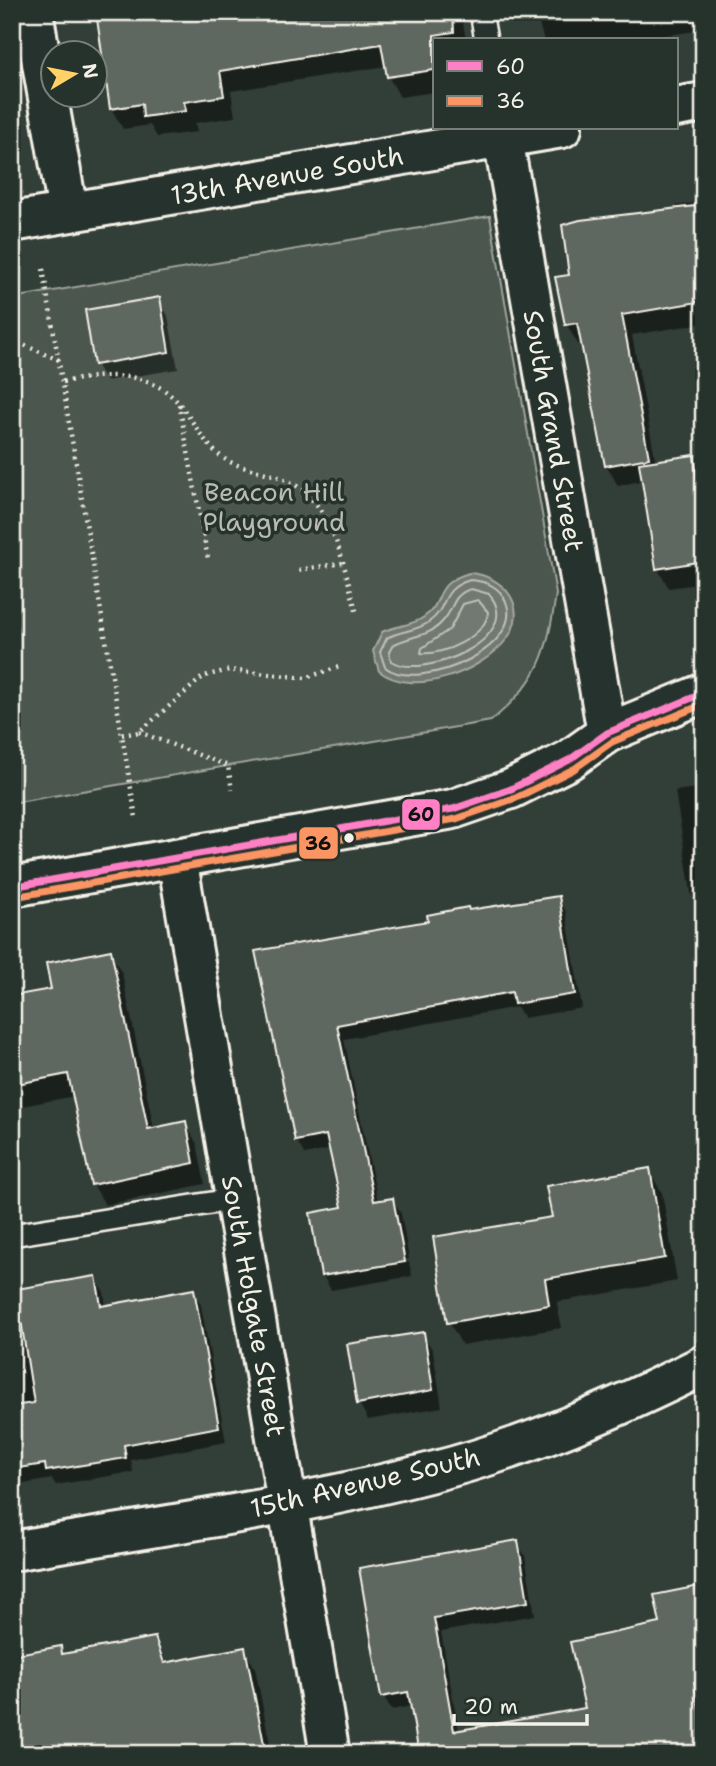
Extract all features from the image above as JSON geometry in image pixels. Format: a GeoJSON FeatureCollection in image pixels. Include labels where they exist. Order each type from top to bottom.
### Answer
{"type":"FeatureCollection","features":[{"type":"Feature","properties":{"kind":"street"},"geometry":{"type":"LineString","coordinates":[[33,12],[68,212]]}},
{"type":"Feature","properties":{"kind":"street"},"geometry":{"type":"LineString","coordinates":[[678,107],[704,102]]}},
{"type":"Feature","properties":{"kind":"street","name":"13th Avenue South"},"geometry":{"type":"LineString","coordinates":[[12,222],[502,133],[538,130]]}},
{"type":"Feature","properties":{"kind":"street","name":"South Grand Street"},"geometry":{"type":"LineString","coordinates":[[502,133],[607,733]]}},
{"type":"Feature","properties":{"kind":"street"},"geometry":{"type":"LineString","coordinates":[[12,887],[453,809],[511,789],[569,760],[607,733],[704,693]]}},
{"type":"Feature","properties":{"kind":"street","name":"South Holgate Street"},"geometry":{"type":"LineString","coordinates":[[177,858],[330,1754]]}},
{"type":"Feature","properties":{"kind":"street","name":"15th Avenue South"},"geometry":{"type":"LineString","coordinates":[[12,1551],[287,1503],[430,1473],[539,1438],[651,1391],[704,1365]]}},
{"type":"Feature","properties":{"kind":"lane"},"geometry":{"type":"LineString","coordinates":[[481,12],[486,38]]}},
{"type":"Feature","properties":{"kind":"lane"},"geometry":{"type":"LineString","coordinates":[[12,1236],[236,1199]]}},
{"type":"Feature","properties":{"kind":"path"},"geometry":{"type":"LineString","coordinates":[[43,269],[136,818]]}},
{"type":"Feature","properties":{"kind":"path"},"geometry":{"type":"LineString","coordinates":[[12,340],[59,359]]}},
{"type":"Feature","properties":{"kind":"path"},"geometry":{"type":"LineString","coordinates":[[62,382],[103,374],[134,376],[160,387],[179,403],[217,453],[231,462],[285,479],[310,497],[329,523],[357,614]]}},
{"type":"Feature","properties":{"kind":"path"},"geometry":{"type":"LineString","coordinates":[[179,403],[208,559]]}},
{"type":"Feature","properties":{"kind":"path"},"geometry":{"type":"LineString","coordinates":[[299,570],[342,563]]}},
{"type":"Feature","properties":{"kind":"path"},"geometry":{"type":"LineString","coordinates":[[122,735],[139,732],[204,676],[229,670],[305,678],[342,666]]}},
{"type":"Feature","properties":{"kind":"path"},"geometry":{"type":"LineString","coordinates":[[139,732],[228,766],[232,790]]}},
{"type":"Feature","properties":{"kind":"green space","name":"Beacon Hill Playground"},"geometry":{"type":"Polygon","coordinates":[[[490,216],[556,594],[544,650],[531,679],[521,692],[491,721],[12,803],[12,298],[490,216]]]}},
{"type":"Feature","properties":{"kind":"water"},"geometry":{"type":"Polygon","coordinates":[[[469,573],[493,580],[503,587],[515,605],[513,628],[495,652],[464,671],[428,681],[393,679],[379,671],[373,651],[382,632],[424,617],[431,611],[449,582],[469,573]]]}},
{"type":"Feature","properties":{"kind":"building"},"geometry":{"type":"Polygon","coordinates":[[[96,12],[453,12],[454,32],[434,35],[433,70],[387,77],[381,44],[220,71],[224,96],[184,102],[186,111],[143,117],[142,104],[110,109],[108,38],[100,38],[96,12]]]}},
{"type":"Feature","properties":{"kind":"building"},"geometry":{"type":"Polygon","coordinates":[[[704,205],[704,301],[622,315],[649,458],[605,466],[577,323],[565,325],[555,277],[569,275],[562,225],[580,220],[704,205]]]}},
{"type":"Feature","properties":{"kind":"building"},"geometry":{"type":"Polygon","coordinates":[[[160,297],[169,352],[94,365],[85,310],[160,297]]]}},
{"type":"Feature","properties":{"kind":"building"},"geometry":{"type":"Polygon","coordinates":[[[694,455],[699,492],[704,492],[704,561],[656,569],[639,463],[694,455]]]}},
{"type":"Feature","properties":{"kind":"building"},"geometry":{"type":"Polygon","coordinates":[[[559,896],[575,994],[514,1004],[512,992],[337,1025],[374,1201],[393,1198],[405,1262],[321,1276],[310,1213],[342,1207],[326,1135],[295,1141],[255,951],[428,921],[427,915],[468,907],[469,910],[559,896]]]}},
{"type":"Feature","properties":{"kind":"building"},"geometry":{"type":"Polygon","coordinates":[[[111,950],[148,1129],[186,1121],[194,1163],[91,1185],[68,1074],[12,1085],[12,996],[51,989],[46,963],[111,950]]]}},
{"type":"Feature","properties":{"kind":"building"},"geometry":{"type":"Polygon","coordinates":[[[650,1168],[665,1258],[545,1279],[549,1305],[447,1323],[433,1237],[552,1217],[546,1186],[650,1168]]]}},
{"type":"Feature","properties":{"kind":"building"},"geometry":{"type":"Polygon","coordinates":[[[96,1276],[101,1306],[194,1289],[219,1427],[124,1445],[126,1458],[46,1471],[45,1464],[12,1469],[12,1406],[34,1403],[16,1289],[96,1276]]]}},
{"type":"Feature","properties":{"kind":"building"},"geometry":{"type":"Polygon","coordinates":[[[424,1332],[433,1390],[357,1404],[347,1344],[424,1332]]]}},
{"type":"Feature","properties":{"kind":"building"},"geometry":{"type":"Polygon","coordinates":[[[518,1540],[528,1602],[434,1618],[454,1731],[585,1708],[570,1642],[660,1623],[654,1595],[704,1585],[704,1680],[694,1682],[704,1731],[704,1754],[419,1754],[408,1692],[381,1697],[359,1568],[518,1540]]]}},
{"type":"Feature","properties":{"kind":"building"},"geometry":{"type":"Polygon","coordinates":[[[155,1637],[164,1663],[245,1647],[266,1754],[12,1754],[12,1655],[61,1646],[62,1654],[155,1637]]]}},
{"type":"Feature","properties":{"kind":"transit line","name":"60"},"geometry":{"type":"LineString","coordinates":[[12,887],[453,809],[511,789],[569,760],[607,733],[704,693]]}},
{"type":"Feature","properties":{"kind":"transit line","name":"36"},"geometry":{"type":"LineString","coordinates":[[14,897],[456,819],[516,798],[574,769],[612,742],[704,704]]}}]}
